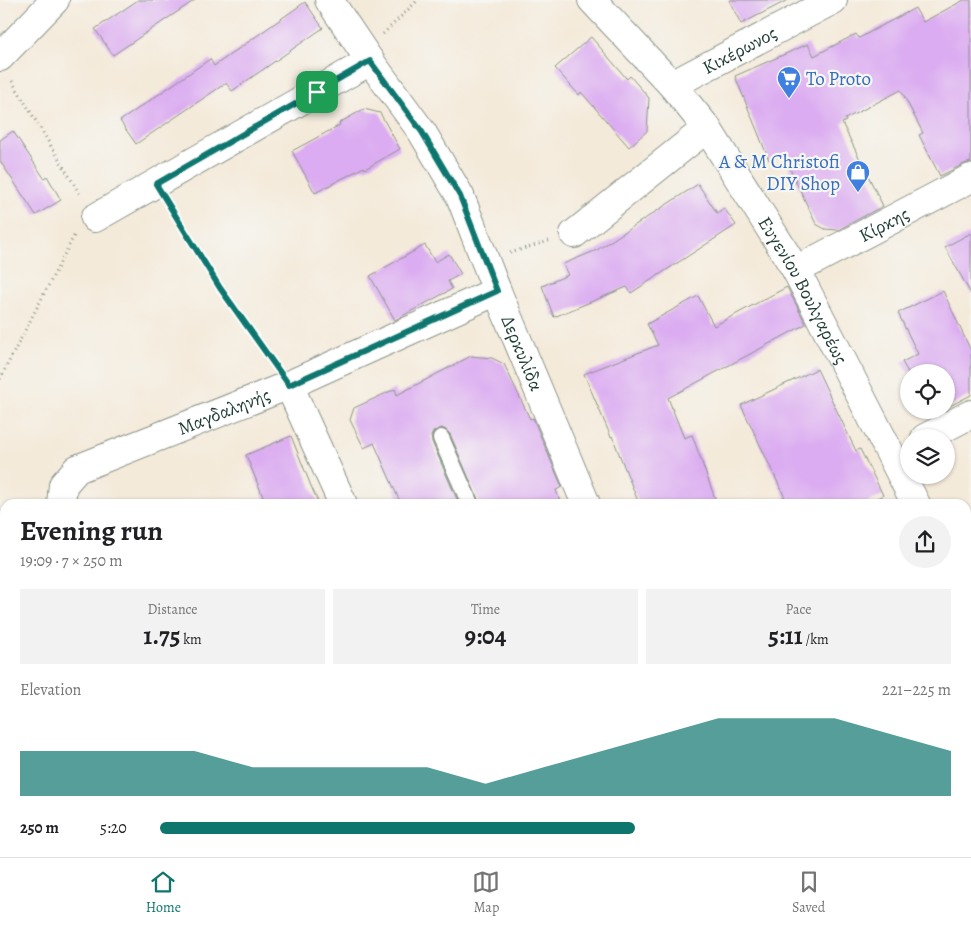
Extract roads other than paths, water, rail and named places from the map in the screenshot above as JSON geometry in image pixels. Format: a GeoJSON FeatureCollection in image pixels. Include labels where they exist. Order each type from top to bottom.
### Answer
{"type":"FeatureCollection","features":[{"type":"Feature","properties":{"kind":"street"},"geometry":{"type":"LineString","coordinates":[[5,68],[55,0]]}},
{"type":"Feature","properties":{"kind":"street","name":"Δερκυλίδα"},"geometry":{"type":"LineString","coordinates":[[329,0],[422,132],[460,196],[497,291],[584,499]]}},
{"type":"Feature","properties":{"kind":"street","name":"Ευγενίου Βουλγαρέως"},"geometry":{"type":"LineString","coordinates":[[592,0],[672,85],[707,128],[796,270],[899,451],[914,499]]}},
{"type":"Feature","properties":{"kind":"street","name":"Κικέρωνος"},"geometry":{"type":"LineString","coordinates":[[672,85],[833,0]]}},
{"type":"Feature","properties":{"kind":"street"},"geometry":{"type":"LineString","coordinates":[[95,218],[156,184],[367,56]]}},
{"type":"Feature","properties":{"kind":"street"},"geometry":{"type":"LineString","coordinates":[[574,234],[707,128]]}},
{"type":"Feature","properties":{"kind":"street","name":"Κίρκης"},"geometry":{"type":"LineString","coordinates":[[796,270],[971,178]]}},
{"type":"Feature","properties":{"kind":"street","name":"Μαγδαληνής"},"geometry":{"type":"LineString","coordinates":[[62,494],[77,469],[289,385],[497,291]]}},
{"type":"Feature","properties":{"kind":"street"},"geometry":{"type":"LineString","coordinates":[[289,385],[341,499]]}},
{"type":"Feature","properties":{"kind":"street"},"geometry":{"type":"LineString","coordinates":[[942,429],[971,414]]}},
{"type":"Feature","properties":{"kind":"lane"},"geometry":{"type":"LineString","coordinates":[[441,438],[468,499]]}},
{"type":"Feature","properties":{"kind":"place","name":"To Proto"},"geometry":{"type":"Point","coordinates":[789,99]}},
{"type":"Feature","properties":{"kind":"place","name":"A & M Christofi DIY Shop"},"geometry":{"type":"Point","coordinates":[858,193]}}]}
